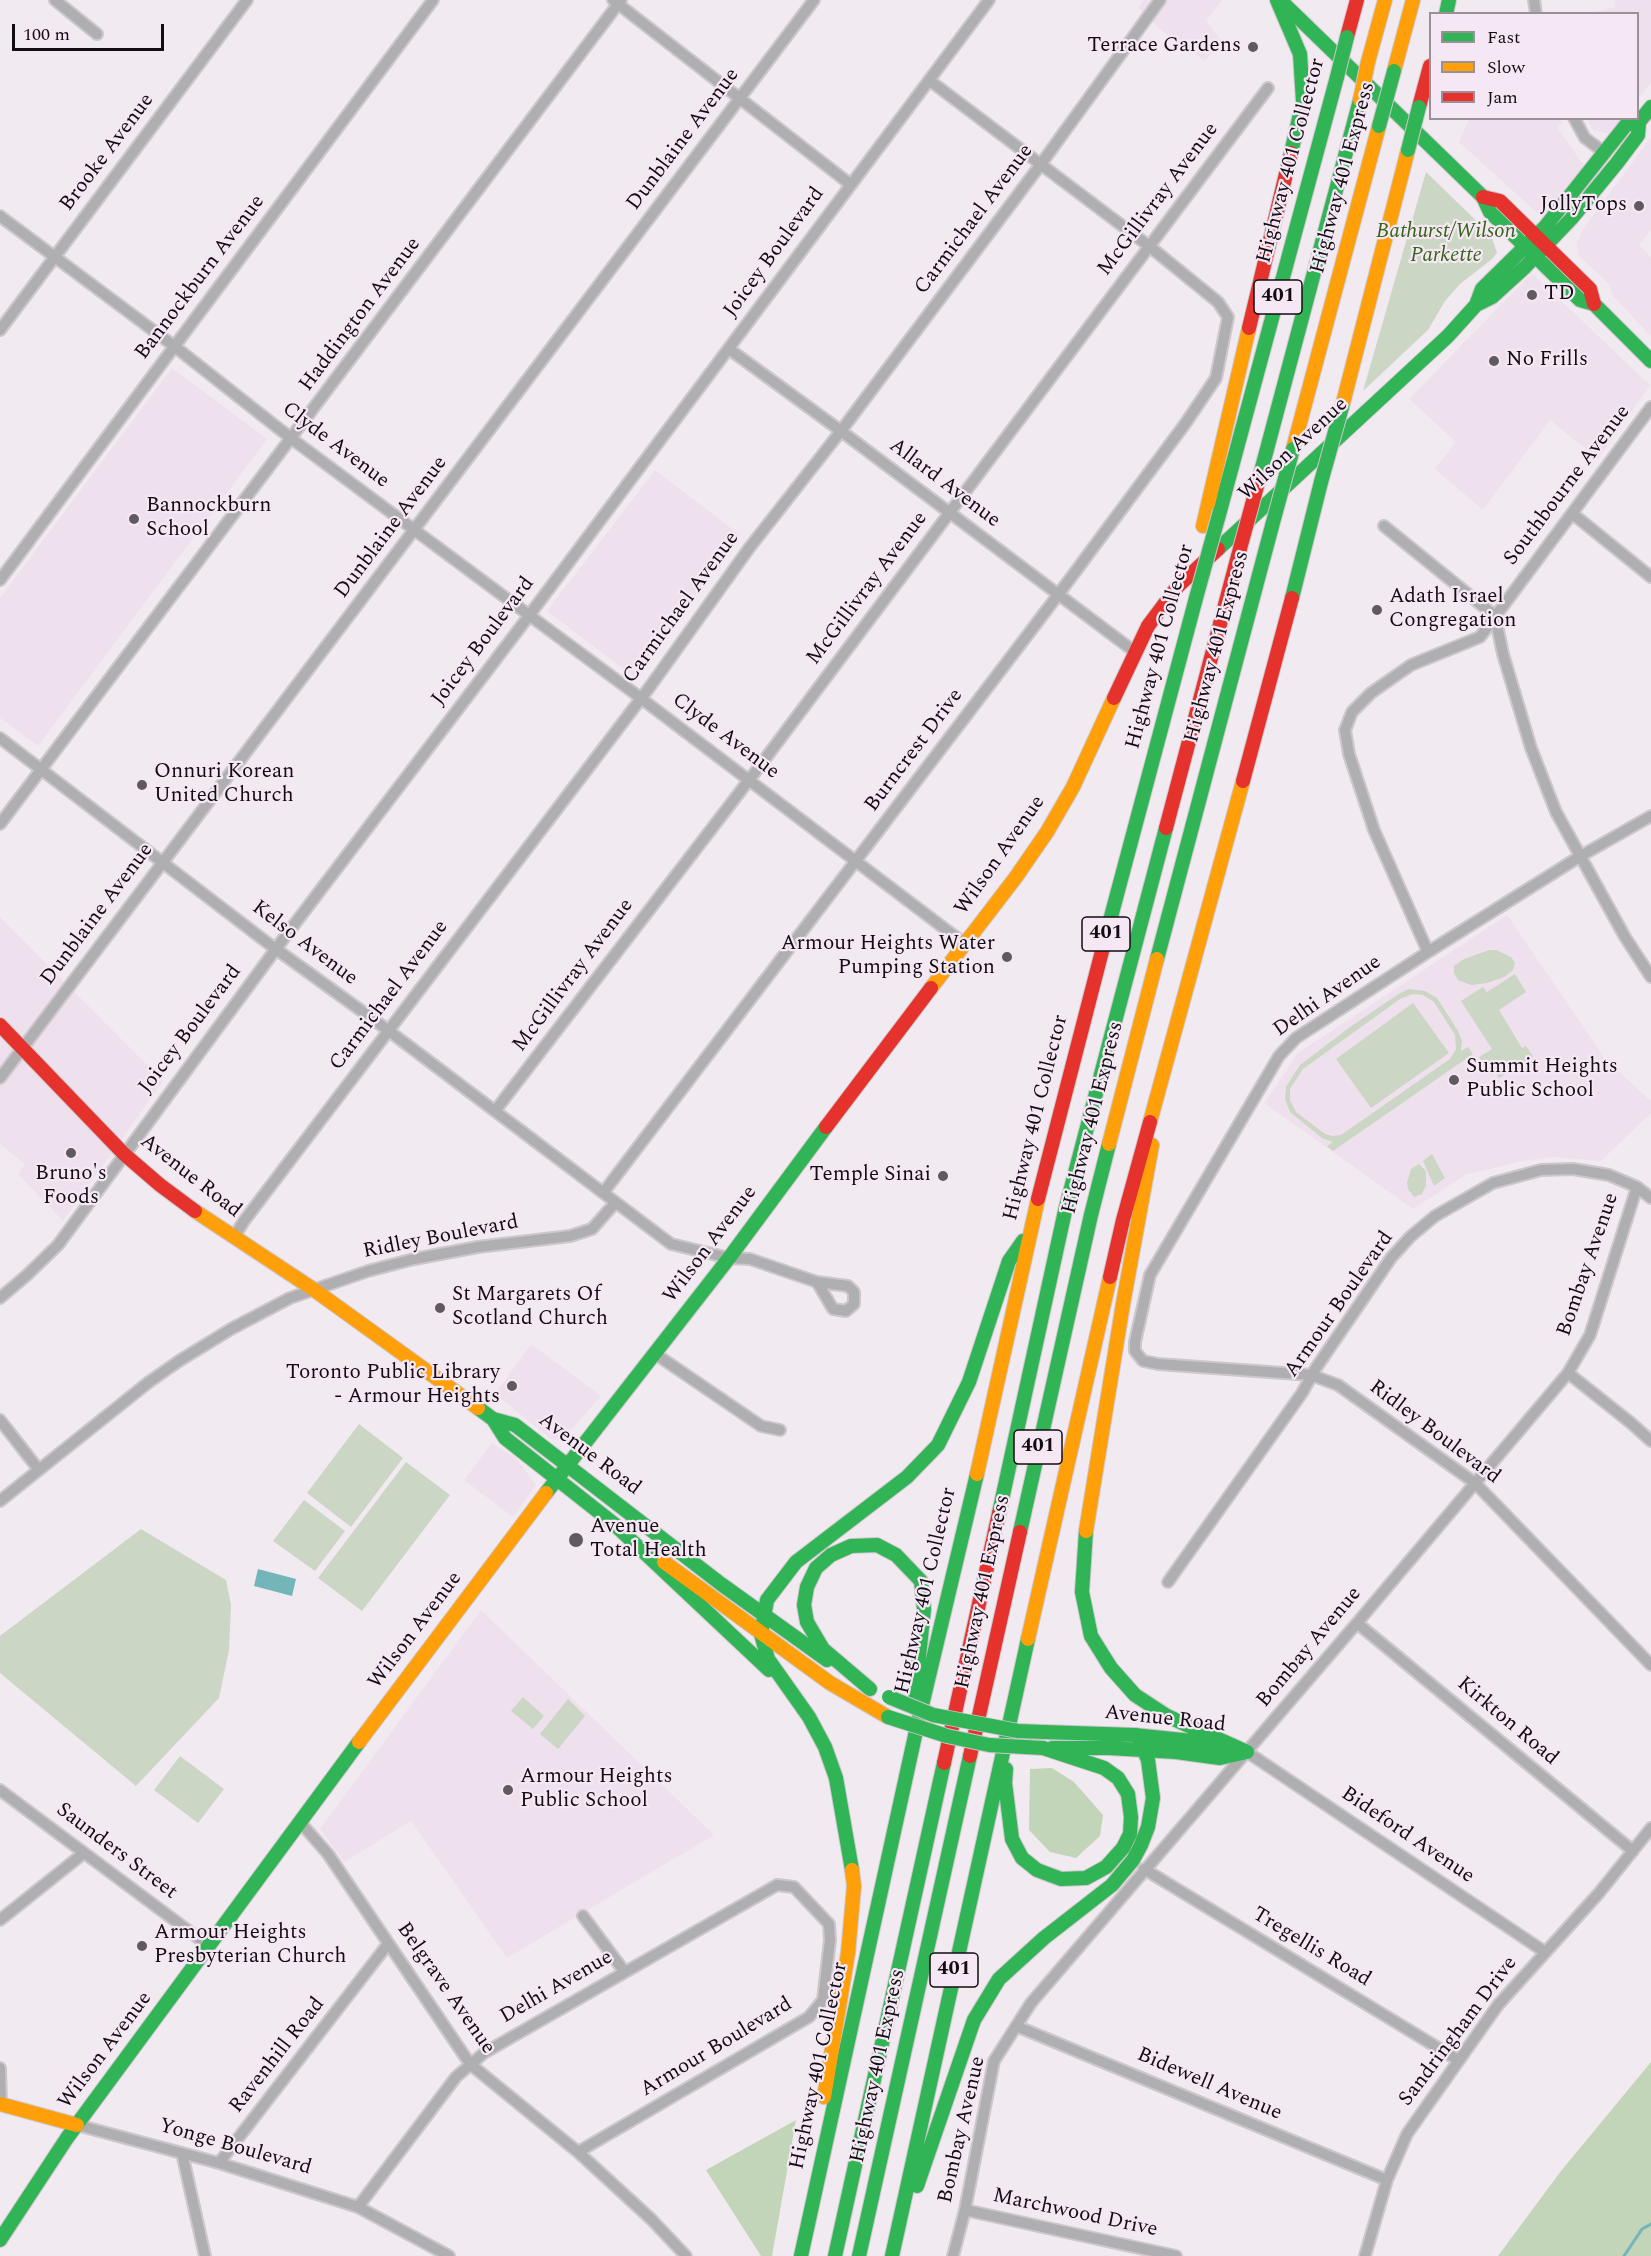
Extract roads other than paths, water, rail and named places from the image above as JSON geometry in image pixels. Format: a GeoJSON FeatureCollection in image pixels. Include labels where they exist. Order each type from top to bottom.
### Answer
{"type":"FeatureCollection","features":[{"type":"Feature","properties":{"kind":"main road"},"geometry":{"type":"LineString","coordinates":[[1278,0],[1483,197],[1490,212],[1580,300],[1594,304],[1651,362]]}},
{"type":"Feature","properties":{"kind":"main road"},"geometry":{"type":"LineString","coordinates":[[1192,603],[1203,526],[1303,101],[1300,54],[1278,0]]}},
{"type":"Feature","properties":{"kind":"main road","name":"Highway 401 Collector"},"geometry":{"type":"LineString","coordinates":[[801,2256],[828,2125],[918,1722],[967,1519],[1029,1232],[1192,603],[1220,511],[1357,0]]}},
{"type":"Feature","properties":{"kind":"main road","name":"Highway 401 Express"},"geometry":{"type":"LineString","coordinates":[[835,2256],[1065,1211],[1385,0]]}},
{"type":"Feature","properties":{"kind":"main road","name":"Highway 401 Express"},"geometry":{"type":"LineString","coordinates":[[859,2256],[1089,1226],[1140,1021],[1413,0]]}},
{"type":"Feature","properties":{"kind":"main road","name":"401"},"geometry":{"type":"LineString","coordinates":[[892,2256],[1123,1220],[1278,652],[1429,73]]}},
{"type":"Feature","properties":{"kind":"main road","name":"Wilson Avenue"},"geometry":{"type":"LineString","coordinates":[[0,2240],[76,2126],[300,1822],[556,1479],[729,1258],[911,1012],[1016,877],[1047,832],[1073,787],[1148,626],[1178,586],[1448,336],[1476,304],[1492,297],[1530,251],[1617,163],[1638,135],[1639,122],[1651,107]]}},
{"type":"Feature","properties":{"kind":"main road","name":"Wilson Avenue"},"geometry":{"type":"LineString","coordinates":[[1541,241],[1545,227],[1626,125],[1639,122]]}},
{"type":"Feature","properties":{"kind":"main road"},"geometry":{"type":"LineString","coordinates":[[1483,197],[1500,201],[1590,289],[1594,304]]}},
{"type":"Feature","properties":{"kind":"main road","name":"Avenue Road"},"geometry":{"type":"LineString","coordinates":[[0,1025],[124,1154],[160,1185],[314,1289],[493,1419],[515,1425],[722,1584],[870,1689],[942,1717],[1018,1731],[1137,1735],[1218,1743],[1247,1752]]}},
{"type":"Feature","properties":{"kind":"main road"},"geometry":{"type":"LineString","coordinates":[[1155,1098],[1150,1164],[1123,1304],[1085,1536],[1082,1592],[1091,1636],[1111,1668],[1135,1695],[1167,1716],[1247,1752]]}},
{"type":"Feature","properties":{"kind":"main road"},"geometry":{"type":"LineString","coordinates":[[828,2125],[824,2092],[848,1953],[854,1886],[836,1778],[825,1747],[808,1717],[768,1659],[761,1634],[764,1613],[767,1600],[796,1562],[908,1477],[938,1445],[969,1382],[1009,1261],[1029,1232]]}},
{"type":"Feature","properties":{"kind":"main road","name":"Avenue Road"},"geometry":{"type":"LineString","coordinates":[[493,1419],[505,1438],[615,1525],[830,1683],[888,1717],[947,1736],[989,1745],[1145,1750],[1220,1758],[1247,1752]]}},
{"type":"Feature","properties":{"kind":"main road"},"geometry":{"type":"LineString","coordinates":[[615,1525],[787,1687]]}},
{"type":"Feature","properties":{"kind":"main road"},"geometry":{"type":"LineString","coordinates":[[870,1689],[823,1649],[807,1622],[804,1605],[807,1587],[816,1568],[831,1556],[851,1546],[877,1545],[906,1563],[921,1581],[924,1609],[915,1696],[918,1722]]}},
{"type":"Feature","properties":{"kind":"main road"},"geometry":{"type":"LineString","coordinates":[[1010,1720],[1005,1782],[1012,1839],[1022,1858],[1037,1870],[1061,1880],[1086,1878],[1106,1867],[1123,1848],[1130,1834],[1131,1817],[1128,1794],[1118,1778],[1104,1768],[1043,1748]]}},
{"type":"Feature","properties":{"kind":"main road"},"geometry":{"type":"LineString","coordinates":[[900,2220],[910,2205],[974,2020],[999,1979],[1044,1938],[1112,1885],[1133,1860],[1141,1845],[1148,1827],[1153,1798],[1151,1774],[1145,1750],[1137,1735]]}},
{"type":"Feature","properties":{"kind":"main road","name":"Yonge Boulevard"},"geometry":{"type":"LineString","coordinates":[[1,2104],[76,2126]]}},
{"type":"Feature","properties":{"kind":"street"},"geometry":{"type":"LineString","coordinates":[[55,0],[97,34]]}},
{"type":"Feature","properties":{"kind":"street","name":"Brooke Avenue"},"geometry":{"type":"LineString","coordinates":[[0,330],[247,0]]}},
{"type":"Feature","properties":{"kind":"street","name":"Bannockburn Avenue"},"geometry":{"type":"LineString","coordinates":[[0,580],[433,0]]}},
{"type":"Feature","properties":{"kind":"street","name":"Dunblaine Avenue"},"geometry":{"type":"LineString","coordinates":[[0,1078],[814,0]]}},
{"type":"Feature","properties":{"kind":"street","name":"Joicey Boulevard"},"geometry":{"type":"LineString","coordinates":[[0,1298],[52,1251],[989,0]]}},
{"type":"Feature","properties":{"kind":"street","name":"Carmichael Avenue"},"geometry":{"type":"LineString","coordinates":[[234,1237],[641,699],[750,547],[842,430],[1041,164],[1160,0]]}},
{"type":"Feature","properties":{"kind":"street"},"geometry":{"type":"LineString","coordinates":[[617,1],[850,184]]}},
{"type":"Feature","properties":{"kind":"street","name":"Haddington Avenue"},"geometry":{"type":"LineString","coordinates":[[0,825],[292,439],[617,1]]}},
{"type":"Feature","properties":{"kind":"street"},"geometry":{"type":"LineString","coordinates":[[929,80],[1149,246]]}},
{"type":"Feature","properties":{"kind":"street","name":"McGillivray Avenue"},"geometry":{"type":"LineString","coordinates":[[495,1111],[749,780],[1268,88]]}},
{"type":"Feature","properties":{"kind":"street"},"geometry":{"type":"LineString","coordinates":[[1575,120],[1585,138],[1605,153]]}},
{"type":"Feature","properties":{"kind":"street","name":"Clyde Avenue"},"geometry":{"type":"LineString","coordinates":[[0,216],[174,346],[292,439],[530,615],[965,944]]}},
{"type":"Feature","properties":{"kind":"street","name":"Burncrest Drive"},"geometry":{"type":"LineString","coordinates":[[603,1193],[1058,595],[1185,424],[1216,378],[1228,317],[1218,302],[1149,246]]}},
{"type":"Feature","properties":{"kind":"street","name":"Allard Avenue"},"geometry":{"type":"LineString","coordinates":[[729,349],[842,430],[1135,652]]}},
{"type":"Feature","properties":{"kind":"street","name":"Southbourne Avenue"},"geometry":{"type":"LineString","coordinates":[[1428,952],[1374,830],[1349,754],[1345,730],[1352,712],[1371,693],[1411,665],[1480,637],[1651,407]]}},
{"type":"Feature","properties":{"kind":"street"},"geometry":{"type":"LineString","coordinates":[[1573,514],[1651,577]]}},
{"type":"Feature","properties":{"kind":"street"},"geometry":{"type":"LineString","coordinates":[[1383,526],[1495,616],[1503,654],[1531,748],[1556,812],[1625,937],[1651,977]]}},
{"type":"Feature","properties":{"kind":"street","name":"Kelso Avenue"},"geometry":{"type":"LineString","coordinates":[[0,738],[276,949],[615,1203]]}},
{"type":"Feature","properties":{"kind":"street","name":"Delhi Avenue"},"geometry":{"type":"LineString","coordinates":[[1135,1351],[1150,1275],[1279,1056],[1296,1038],[1579,857],[1651,816]]}},
{"type":"Feature","properties":{"kind":"street","name":"Armour Boulevard"},"geometry":{"type":"LineString","coordinates":[[1168,1582],[1302,1393],[1311,1376],[1391,1258],[1435,1216],[1472,1194],[1506,1178],[1541,1170],[1573,1169],[1609,1175],[1637,1187],[1651,1198]]}},
{"type":"Feature","properties":{"kind":"street","name":"Bombay Avenue"},"geometry":{"type":"LineString","coordinates":[[953,2256],[965,2210],[994,2061],[1016,2026],[1031,2003],[1144,1869],[1247,1752],[1568,1373],[1590,1335],[1637,1187]]}},
{"type":"Feature","properties":{"kind":"street"},"geometry":{"type":"LineString","coordinates":[[615,1203],[670,1244],[729,1258],[750,1258],[817,1282]]}},
{"type":"Feature","properties":{"kind":"street","name":"Ridley Boulevard"},"geometry":{"type":"LineString","coordinates":[[0,1501],[149,1382],[179,1361],[290,1298],[368,1270],[414,1259],[478,1247],[570,1236],[592,1229],[615,1203]]}},
{"type":"Feature","properties":{"kind":"street","name":"Ridley Boulevard"},"geometry":{"type":"LineString","coordinates":[[1135,1351],[1143,1361],[1158,1364],[1311,1376],[1338,1385],[1475,1483],[1651,1665]]}},
{"type":"Feature","properties":{"kind":"street"},"geometry":{"type":"LineString","coordinates":[[654,1353],[761,1426],[780,1430]]}},
{"type":"Feature","properties":{"kind":"street"},"geometry":{"type":"LineString","coordinates":[[1568,1373],[1651,1441]]}},
{"type":"Feature","properties":{"kind":"street"},"geometry":{"type":"LineString","coordinates":[[0,1420],[39,1470]]}},
{"type":"Feature","properties":{"kind":"street","name":"Kirkton Road"},"geometry":{"type":"LineString","coordinates":[[1357,1623],[1633,1851]]}},
{"type":"Feature","properties":{"kind":"street","name":"Bideford Avenue"},"geometry":{"type":"LineString","coordinates":[[1247,1752],[1545,1952]]}},
{"type":"Feature","properties":{"kind":"street","name":"Saunders Street"},"geometry":{"type":"LineString","coordinates":[[0,1790],[209,1946]]}},
{"type":"Feature","properties":{"kind":"street","name":"Belgrave Avenue"},"geometry":{"type":"LineString","coordinates":[[300,1822],[328,1854],[470,2064],[578,2152],[651,2219],[686,2256]]}},
{"type":"Feature","properties":{"kind":"street","name":"Sandringham Drive"},"geometry":{"type":"LineString","coordinates":[[1365,2256],[1387,2180],[1407,2134],[1498,2005],[1599,1893],[1651,1828]]}},
{"type":"Feature","properties":{"kind":"street"},"geometry":{"type":"LineString","coordinates":[[0,1920],[84,1853]]}},
{"type":"Feature","properties":{"kind":"street","name":"Tregellis Road"},"geometry":{"type":"LineString","coordinates":[[1144,1869],[1458,2060]]}},
{"type":"Feature","properties":{"kind":"street","name":"Delhi Avenue"},"geometry":{"type":"LineString","coordinates":[[358,2207],[456,2077],[492,2047],[777,1885],[794,1887]]}},
{"type":"Feature","properties":{"kind":"street","name":"Armour Boulevard"},"geometry":{"type":"LineString","coordinates":[[578,2152],[809,2017],[823,2000],[830,1940],[829,1924],[794,1887]]}},
{"type":"Feature","properties":{"kind":"street"},"geometry":{"type":"LineString","coordinates":[[584,1916],[624,1971]]}},
{"type":"Feature","properties":{"kind":"street","name":"Ravenhill Road"},"geometry":{"type":"LineString","coordinates":[[219,2163],[388,1944]]}},
{"type":"Feature","properties":{"kind":"street","name":"Bidewell Avenue"},"geometry":{"type":"LineString","coordinates":[[1016,2026],[1387,2180]]}},
{"type":"Feature","properties":{"kind":"street"},"geometry":{"type":"LineString","coordinates":[[0,2068],[1,2104]]}},
{"type":"Feature","properties":{"kind":"street","name":"Yonge Boulevard"},"geometry":{"type":"LineString","coordinates":[[76,2126],[219,2163],[358,2207],[449,2256]]}},
{"type":"Feature","properties":{"kind":"street"},"geometry":{"type":"LineString","coordinates":[[182,2153],[205,2256]]}},
{"type":"Feature","properties":{"kind":"street","name":"Marchwood Drive"},"geometry":{"type":"LineString","coordinates":[[965,2210],[1176,2256]]}},
{"type":"Feature","properties":{"kind":"water"},"geometry":{"type":"Polygon","coordinates":[[[258,1569],[296,1579],[292,1596],[254,1586],[258,1569]]]}},
{"type":"Feature","properties":{"kind":"waterway"},"geometry":{"type":"LineString","coordinates":[[1624,2256],[1642,2229],[1651,2224]]}},
{"type":"Feature","properties":{"kind":"place","name":"Terrace Gardens"},"geometry":{"type":"Point","coordinates":[1253,47]}},
{"type":"Feature","properties":{"kind":"place","name":"JollyTops"},"geometry":{"type":"Point","coordinates":[1639,206]}},
{"type":"Feature","properties":{"kind":"place","name":"TD"},"geometry":{"type":"Point","coordinates":[1532,295]}},
{"type":"Feature","properties":{"kind":"place","name":"No Frills"},"geometry":{"type":"Point","coordinates":[1494,361]}},
{"type":"Feature","properties":{"kind":"place","name":"Bannockburn School"},"geometry":{"type":"Point","coordinates":[134,519]}},
{"type":"Feature","properties":{"kind":"place","name":"Adath Israel Congregation"},"geometry":{"type":"Point","coordinates":[1377,610]}},
{"type":"Feature","properties":{"kind":"place","name":"Onnuri Korean United Church"},"geometry":{"type":"Point","coordinates":[142,785]}},
{"type":"Feature","properties":{"kind":"place","name":"Armour Heights Water Pumping Station"},"geometry":{"type":"Point","coordinates":[1007,957]}},
{"type":"Feature","properties":{"kind":"place","name":"Summit Heights Public School"},"geometry":{"type":"Point","coordinates":[1454,1080]}},
{"type":"Feature","properties":{"kind":"place","name":"Bruno's Foods"},"geometry":{"type":"Point","coordinates":[71,1153]}},
{"type":"Feature","properties":{"kind":"place","name":"Temple Sinai"},"geometry":{"type":"Point","coordinates":[943,1176]}},
{"type":"Feature","properties":{"kind":"place","name":"St Margarets Of Scotland Church"},"geometry":{"type":"Point","coordinates":[440,1308]}},
{"type":"Feature","properties":{"kind":"place","name":"Toronto Public Library - Armour Heights"},"geometry":{"type":"Point","coordinates":[512,1386]}},
{"type":"Feature","properties":{"kind":"place","name":"Avenue Total Health"},"geometry":{"type":"Point","coordinates":[576,1540]}},
{"type":"Feature","properties":{"kind":"place","name":"Armour Heights Public School"},"geometry":{"type":"Point","coordinates":[508,1790]}},
{"type":"Feature","properties":{"kind":"place","name":"Armour Heights Presbyterian Church"},"geometry":{"type":"Point","coordinates":[142,1946]}},
{"type":"Feature","properties":{"kind":"park label","name":"Bathurst/Wilson Parkette"},"geometry":{"type":"Point","coordinates":[1446,245]}}]}
